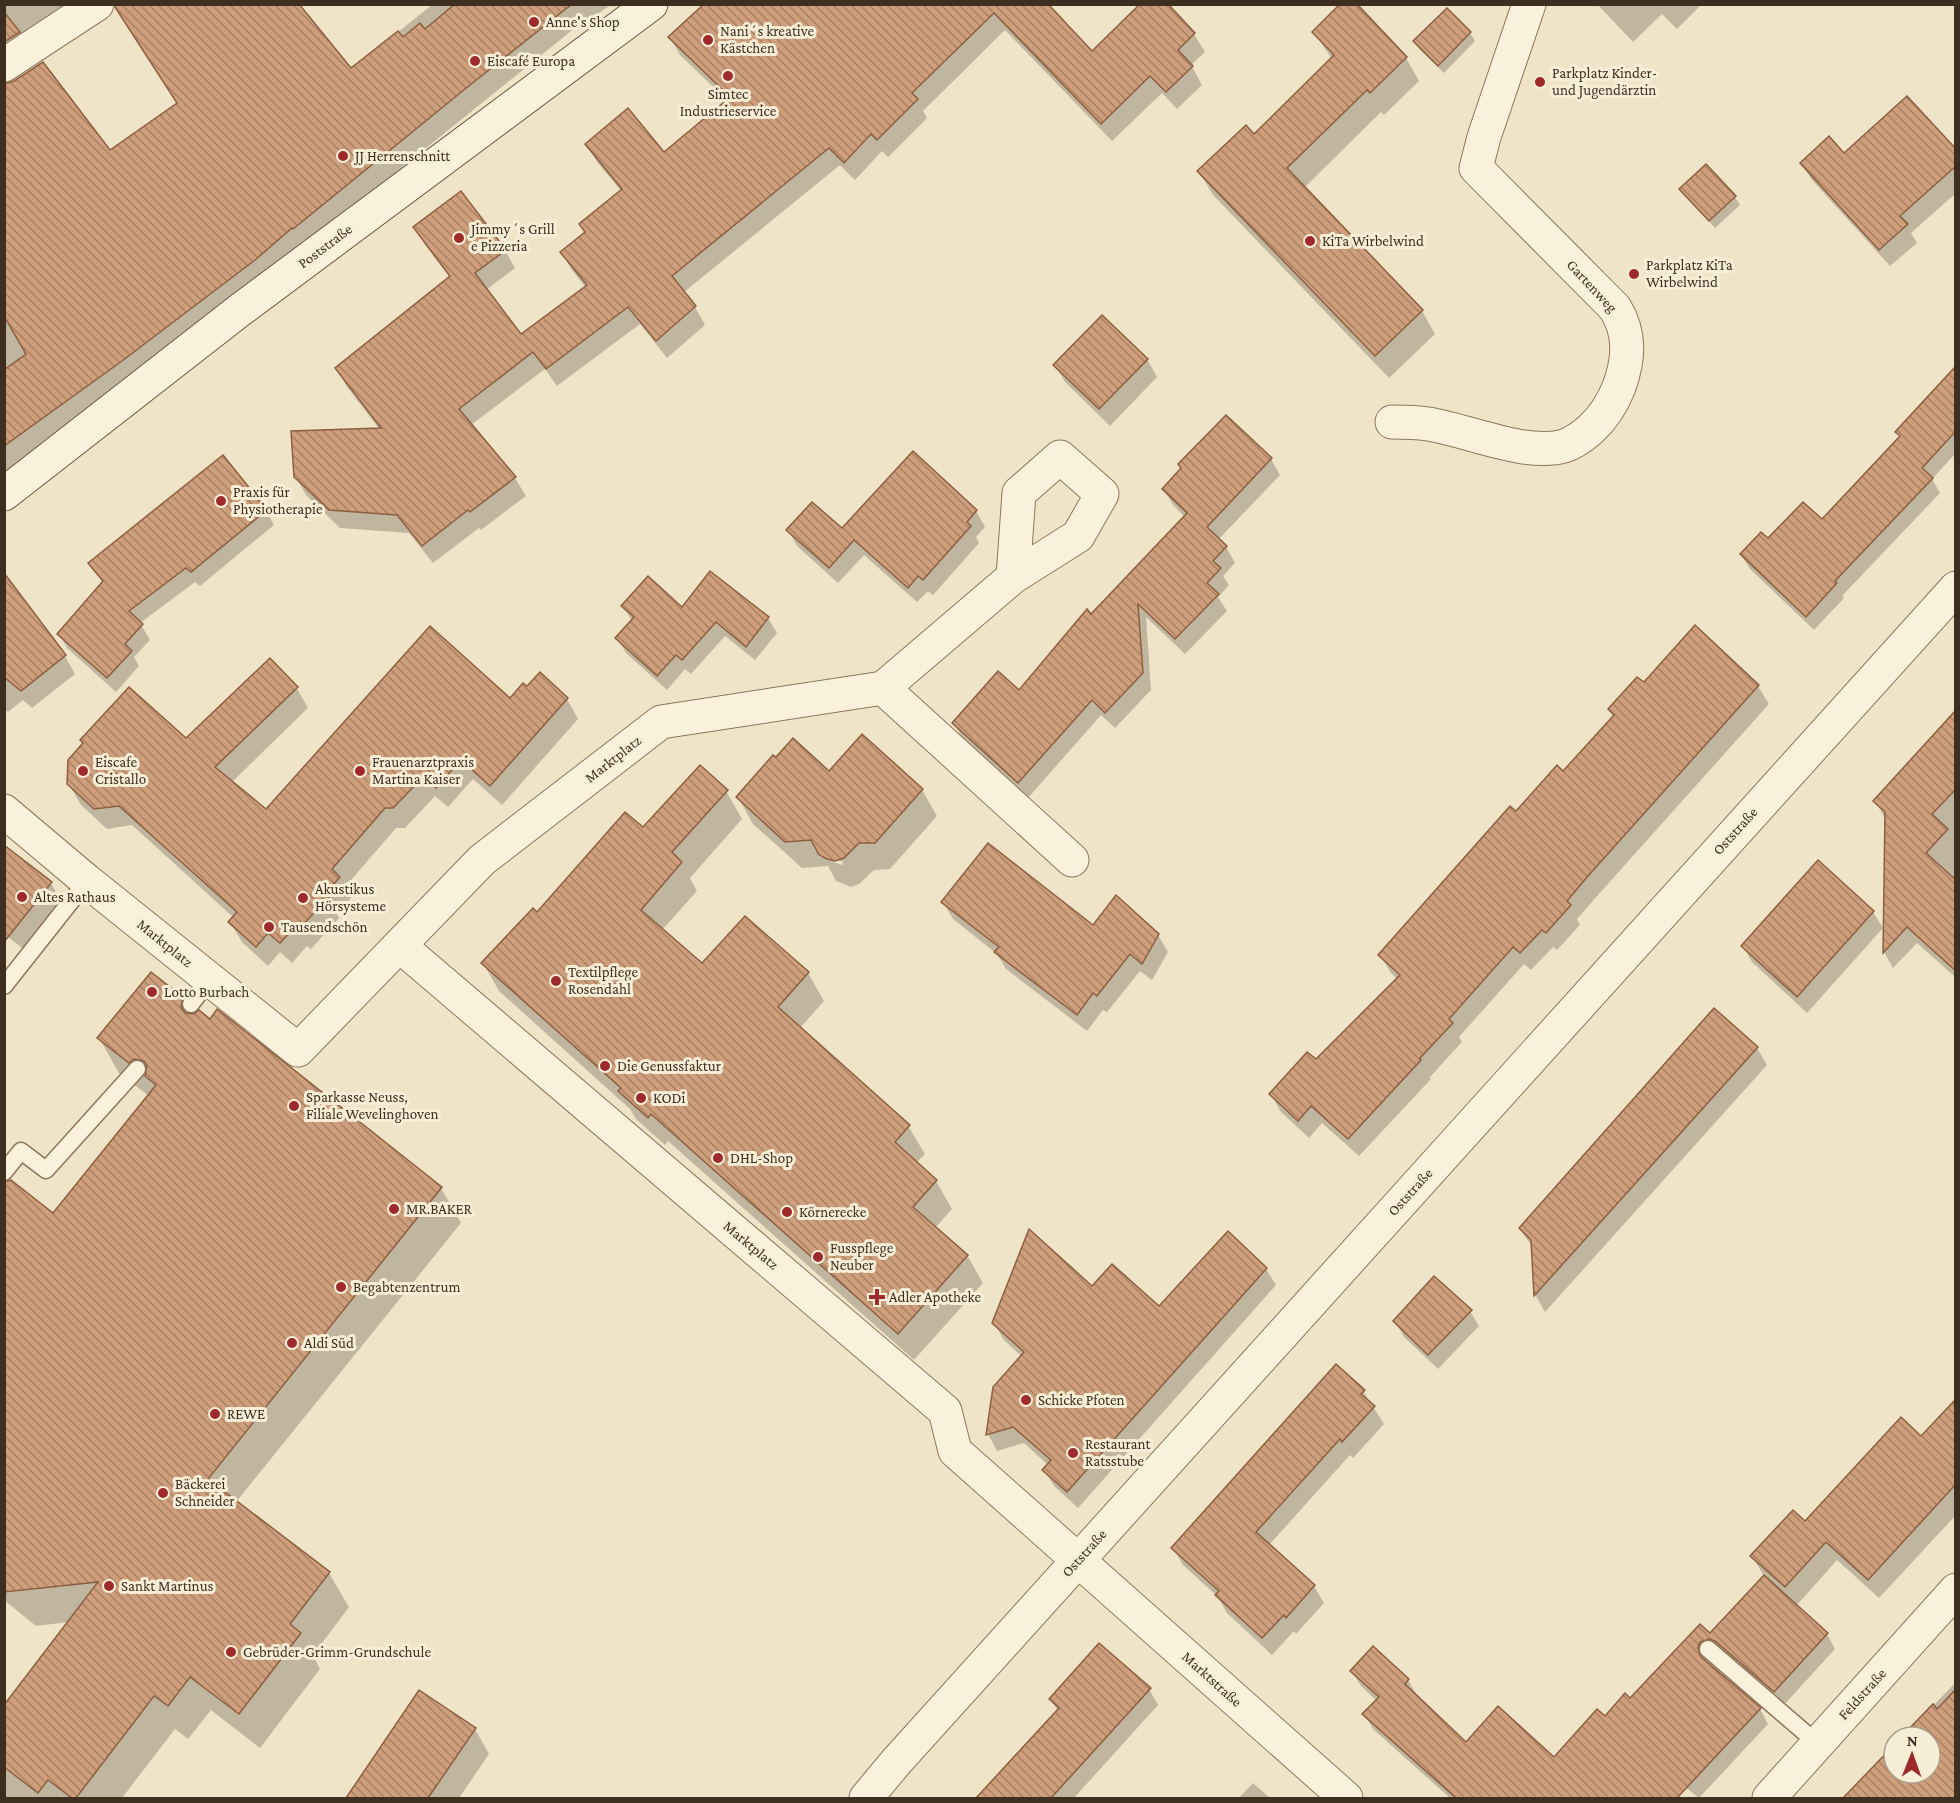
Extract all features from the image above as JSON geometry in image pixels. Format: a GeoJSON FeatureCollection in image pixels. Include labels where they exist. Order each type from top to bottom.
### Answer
{"type":"FeatureCollection","features":[{"type":"Feature","properties":{"kind":"street"},"geometry":{"type":"LineString","coordinates":[[4,65],[97,4]]}},
{"type":"Feature","properties":{"kind":"street","name":"Poststraße"},"geometry":{"type":"LineString","coordinates":[[4,494],[240,310],[651,4]]}},
{"type":"Feature","properties":{"kind":"street","name":"Gartenweg"},"geometry":{"type":"LineString","coordinates":[[1392,423],[1428,424],[1532,447],[1556,448],[1577,440],[1594,425],[1611,403],[1622,377],[1627,361],[1627,339],[1622,318],[1615,308],[1476,168],[1484,137],[1529,4]]}},
{"type":"Feature","properties":{"kind":"street"},"geometry":{"type":"LineString","coordinates":[[1013,578],[883,688],[1072,860]]}},
{"type":"Feature","properties":{"kind":"street","name":"Oststraße"},"geometry":{"type":"LineString","coordinates":[[866,1798],[896,1762],[1956,588]]}},
{"type":"Feature","properties":{"kind":"street","name":"Marktplatz"},"geometry":{"type":"LineString","coordinates":[[4,811],[87,881],[201,992],[298,1050],[482,860],[661,722],[883,688]]}},
{"type":"Feature","properties":{"kind":"street","name":"Marktplatz"},"geometry":{"type":"LineString","coordinates":[[400,946],[945,1411],[955,1451],[1078,1560]]}},
{"type":"Feature","properties":{"kind":"street","name":"Marktstraße"},"geometry":{"type":"LineString","coordinates":[[1078,1560],[1346,1798]]}},
{"type":"Feature","properties":{"kind":"street","name":"Feldstraße"},"geometry":{"type":"LineString","coordinates":[[1769,1798],[1956,1590]]}},
{"type":"Feature","properties":{"kind":"lane"},"geometry":{"type":"LineString","coordinates":[[4,986],[87,881]]}},
{"type":"Feature","properties":{"kind":"lane"},"geometry":{"type":"LineString","coordinates":[[4,1172],[21,1151],[46,1170],[137,1069]]}},
{"type":"Feature","properties":{"kind":"lane"},"geometry":{"type":"LineString","coordinates":[[1708,1649],[1818,1744]]}},
{"type":"Feature","properties":{"kind":"building"},"geometry":{"type":"Polygon","coordinates":[[[115,4],[299,4],[351,68],[398,31],[403,37],[420,23],[425,29],[455,4],[572,4],[255,260],[122,361],[4,446],[4,370],[26,354],[4,316],[4,84],[14,81],[43,62],[110,150],[177,103],[115,4]]]}},
{"type":"Feature","properties":{"kind":"building"},"geometry":{"type":"Polygon","coordinates":[[[704,4],[1048,4],[1092,51],[1140,4],[1168,4],[1195,33],[1178,50],[1193,66],[1166,92],[1150,76],[1101,124],[994,13],[912,93],[918,99],[877,140],[871,134],[844,163],[829,148],[672,276],[696,306],[656,341],[628,307],[546,369],[533,352],[459,409],[516,477],[470,512],[468,510],[422,546],[397,515],[329,510],[294,477],[291,431],[381,428],[335,368],[450,276],[413,227],[461,191],[506,250],[475,273],[521,334],[587,285],[560,252],[585,232],[579,224],[622,189],[585,144],[628,108],[664,152],[730,97],[668,37],[704,4]]]}},
{"type":"Feature","properties":{"kind":"building","name":"KiTa Wirbelwind"},"geometry":{"type":"Polygon","coordinates":[[[1340,4],[1357,4],[1407,57],[1370,93],[1367,90],[1287,168],[1423,310],[1375,356],[1197,171],[1246,125],[1254,134],[1334,55],[1312,32],[1340,4]]]}},
{"type":"Feature","properties":{"kind":"building"},"geometry":{"type":"Polygon","coordinates":[[[1447,8],[1471,32],[1438,66],[1413,41],[1447,8]]]}},
{"type":"Feature","properties":{"kind":"building"},"geometry":{"type":"Polygon","coordinates":[[[4,12],[20,32],[4,42],[4,12]]]}},
{"type":"Feature","properties":{"kind":"building"},"geometry":{"type":"Polygon","coordinates":[[[1907,96],[1956,149],[1956,166],[1900,216],[1908,224],[1879,250],[1800,163],[1829,136],[1844,153],[1907,96]]]}},
{"type":"Feature","properties":{"kind":"building"},"geometry":{"type":"Polygon","coordinates":[[[1706,164],[1736,196],[1709,221],[1679,189],[1706,164]]]}},
{"type":"Feature","properties":{"kind":"building"},"geometry":{"type":"Polygon","coordinates":[[[1102,315],[1148,359],[1099,409],[1053,365],[1102,315]]]}},
{"type":"Feature","properties":{"kind":"building"},"geometry":{"type":"Polygon","coordinates":[[[1956,366],[1956,431],[1922,468],[1933,478],[1835,581],[1837,583],[1806,617],[1740,554],[1761,532],[1768,538],[1803,502],[1822,519],[1900,436],[1895,432],[1956,366]]]}},
{"type":"Feature","properties":{"kind":"building"},"geometry":{"type":"Polygon","coordinates":[[[1226,415],[1272,458],[1207,527],[1227,546],[1213,561],[1221,568],[1207,583],[1219,594],[1175,639],[1138,604],[1143,673],[1105,713],[1092,700],[1018,783],[952,723],[998,671],[1019,690],[1087,609],[1091,614],[1187,513],[1162,489],[1181,468],[1178,464],[1226,415]]]}},
{"type":"Feature","properties":{"kind":"building"},"geometry":{"type":"Polygon","coordinates":[[[913,451],[977,510],[967,522],[971,526],[923,580],[918,576],[908,588],[854,540],[829,568],[786,530],[812,502],[842,528],[913,451]]]}},
{"type":"Feature","properties":{"kind":"building"},"geometry":{"type":"Polygon","coordinates":[[[223,455],[267,510],[191,572],[186,568],[129,611],[143,624],[125,644],[132,651],[107,678],[57,634],[103,581],[88,563],[223,455]]]}},
{"type":"Feature","properties":{"kind":"building"},"geometry":{"type":"Polygon","coordinates":[[[710,571],[769,617],[746,647],[716,622],[682,660],[676,655],[657,676],[615,638],[634,617],[621,606],[648,576],[682,607],[710,571]]]}},
{"type":"Feature","properties":{"kind":"building"},"geometry":{"type":"Polygon","coordinates":[[[4,573],[66,655],[21,691],[4,677],[4,573]]]}},
{"type":"Feature","properties":{"kind":"building"},"geometry":{"type":"Polygon","coordinates":[[[1695,625],[1759,685],[1588,876],[1567,901],[1571,905],[1546,933],[1542,930],[1520,953],[1513,947],[1449,1019],[1453,1023],[1348,1139],[1311,1106],[1298,1121],[1269,1094],[1307,1052],[1316,1059],[1400,975],[1378,955],[1510,806],[1516,811],[1557,765],[1563,771],[1614,715],[1608,709],[1637,677],[1644,682],[1695,625]]]}},
{"type":"Feature","properties":{"kind":"building"},"geometry":{"type":"Polygon","coordinates":[[[430,626],[510,698],[523,683],[527,686],[540,672],[568,698],[490,786],[461,760],[436,788],[423,777],[393,808],[385,808],[332,869],[340,877],[325,894],[329,897],[298,930],[295,927],[280,943],[268,933],[256,947],[228,922],[237,912],[119,806],[94,809],[67,784],[68,760],[83,743],[80,740],[129,687],[186,738],[270,658],[298,687],[215,767],[266,809],[430,626]]]}},
{"type":"Feature","properties":{"kind":"building"},"geometry":{"type":"Polygon","coordinates":[[[1956,710],[1956,789],[1932,814],[1948,829],[1926,853],[1956,880],[1956,971],[1907,927],[1883,953],[1885,812],[1873,801],[1956,710]]]}},
{"type":"Feature","properties":{"kind":"building"},"geometry":{"type":"Polygon","coordinates":[[[862,734],[923,789],[875,843],[859,843],[844,858],[835,861],[827,859],[819,855],[811,840],[785,842],[736,797],[773,755],[776,757],[793,738],[829,771],[862,734]]]}},
{"type":"Feature","properties":{"kind":"building"},"geometry":{"type":"Polygon","coordinates":[[[700,765],[728,790],[672,852],[682,862],[641,910],[702,963],[745,916],[809,972],[778,1007],[910,1125],[895,1142],[937,1180],[913,1207],[968,1255],[898,1334],[651,1114],[648,1118],[618,1091],[621,1088],[481,963],[533,908],[537,912],[625,812],[643,827],[700,765]]]}},
{"type":"Feature","properties":{"kind":"building"},"geometry":{"type":"Polygon","coordinates":[[[988,843],[1093,925],[1116,895],[1159,934],[1142,964],[1130,954],[1097,996],[1093,993],[1077,1015],[994,952],[999,947],[941,902],[988,843]]]}},
{"type":"Feature","properties":{"kind":"building","name":"Altes Rathaus"},"geometry":{"type":"Polygon","coordinates":[[[4,845],[52,882],[4,942],[4,845]]]}},
{"type":"Feature","properties":{"kind":"building"},"geometry":{"type":"Polygon","coordinates":[[[1818,860],[1874,911],[1797,997],[1741,946],[1818,860]]]}},
{"type":"Feature","properties":{"kind":"building"},"geometry":{"type":"Polygon","coordinates":[[[151,972],[183,997],[181,1007],[185,1013],[194,1014],[199,1010],[210,1019],[217,1009],[442,1187],[208,1479],[330,1572],[290,1624],[301,1633],[239,1714],[190,1677],[168,1706],[154,1696],[76,1798],[72,1798],[48,1780],[38,1793],[4,1767],[4,1705],[98,1582],[4,1592],[4,1182],[11,1180],[53,1213],[156,1085],[145,1076],[147,1066],[144,1061],[134,1059],[129,1063],[97,1038],[151,972]]]}},
{"type":"Feature","properties":{"kind":"building"},"geometry":{"type":"Polygon","coordinates":[[[1714,1008],[1758,1047],[1534,1296],[1531,1240],[1519,1228],[1714,1008]]]}},
{"type":"Feature","properties":{"kind":"building"},"geometry":{"type":"Polygon","coordinates":[[[1029,1229],[1092,1286],[1112,1264],[1159,1306],[1228,1231],[1267,1268],[1067,1492],[1042,1470],[1051,1460],[1013,1427],[986,1435],[993,1387],[1024,1352],[992,1323],[1029,1229]]]}},
{"type":"Feature","properties":{"kind":"building"},"geometry":{"type":"Polygon","coordinates":[[[1434,1276],[1472,1310],[1428,1355],[1393,1321],[1434,1276]]]}},
{"type":"Feature","properties":{"kind":"building"},"geometry":{"type":"Polygon","coordinates":[[[1336,1364],[1365,1390],[1361,1394],[1375,1406],[1342,1442],[1340,1439],[1256,1532],[1315,1585],[1286,1618],[1284,1615],[1262,1638],[1215,1595],[1219,1591],[1171,1548],[1336,1364]]]}},
{"type":"Feature","properties":{"kind":"building"},"geometry":{"type":"Polygon","coordinates":[[[1956,1399],[1956,1484],[1868,1580],[1826,1542],[1785,1587],[1750,1556],[1793,1510],[1805,1521],[1901,1417],[1921,1436],[1956,1399]]]}},
{"type":"Feature","properties":{"kind":"building"},"geometry":{"type":"Polygon","coordinates":[[[1764,1575],[1828,1633],[1774,1692],[1715,1641],[1709,1639],[1700,1642],[1698,1648],[1701,1657],[1761,1708],[1677,1798],[1456,1798],[1362,1714],[1379,1697],[1350,1671],[1373,1646],[1409,1679],[1405,1684],[1466,1742],[1498,1706],[1554,1757],[1597,1709],[1605,1716],[1625,1693],[1630,1698],[1700,1624],[1710,1633],[1764,1575]]]}},
{"type":"Feature","properties":{"kind":"building"},"geometry":{"type":"Polygon","coordinates":[[[1099,1643],[1151,1688],[1051,1798],[976,1798],[1059,1708],[1049,1699],[1099,1643]]]}},
{"type":"Feature","properties":{"kind":"building"},"geometry":{"type":"Polygon","coordinates":[[[1956,1689],[1956,1798],[1843,1798],[1882,1757],[1882,1785],[1942,1785],[1942,1725],[1913,1725],[1933,1704],[1937,1709],[1956,1689]]]}},
{"type":"Feature","properties":{"kind":"building"},"geometry":{"type":"Polygon","coordinates":[[[419,1690],[476,1728],[428,1798],[346,1798],[419,1690]]]}},
{"type":"Feature","properties":{"kind":"place","name":"Anne's Shop"},"geometry":{"type":"Point","coordinates":[534,22]}},
{"type":"Feature","properties":{"kind":"place","name":"Nani´s kreative Kästchen"},"geometry":{"type":"Point","coordinates":[708,40]}},
{"type":"Feature","properties":{"kind":"place","name":"Eiscafé Europa"},"geometry":{"type":"Point","coordinates":[475,61]}},
{"type":"Feature","properties":{"kind":"place","name":"Simtec Industrieservice"},"geometry":{"type":"Point","coordinates":[728,76]}},
{"type":"Feature","properties":{"kind":"place","name":"Parkplatz Kinder- und Jugendärztin"},"geometry":{"type":"Point","coordinates":[1540,82]}},
{"type":"Feature","properties":{"kind":"place","name":"JJ Herrenschnitt"},"geometry":{"type":"Point","coordinates":[343,156]}},
{"type":"Feature","properties":{"kind":"place","name":"Jimmy´s Grill e Pizzeria"},"geometry":{"type":"Point","coordinates":[459,238]}},
{"type":"Feature","properties":{"kind":"place","name":"KiTa Wirbelwind"},"geometry":{"type":"Point","coordinates":[1310,241]}},
{"type":"Feature","properties":{"kind":"place","name":"Parkplatz KiTa Wirbelwind"},"geometry":{"type":"Point","coordinates":[1634,274]}},
{"type":"Feature","properties":{"kind":"place","name":"Praxis für Physiotherapie"},"geometry":{"type":"Point","coordinates":[221,501]}},
{"type":"Feature","properties":{"kind":"place","name":"Eiscafe Cristallo"},"geometry":{"type":"Point","coordinates":[83,771]}},
{"type":"Feature","properties":{"kind":"place","name":"Frauenarztpraxis Martina Kaiser"},"geometry":{"type":"Point","coordinates":[360,771]}},
{"type":"Feature","properties":{"kind":"place","name":"Altes Rathaus"},"geometry":{"type":"Point","coordinates":[22,897]}},
{"type":"Feature","properties":{"kind":"place","name":"Akustikus Hörsysteme"},"geometry":{"type":"Point","coordinates":[303,898]}},
{"type":"Feature","properties":{"kind":"place","name":"Tausendschön"},"geometry":{"type":"Point","coordinates":[269,927]}},
{"type":"Feature","properties":{"kind":"place","name":"Textilpflege Rosendahl"},"geometry":{"type":"Point","coordinates":[556,981]}},
{"type":"Feature","properties":{"kind":"place","name":"Lotto Burbach"},"geometry":{"type":"Point","coordinates":[152,992]}},
{"type":"Feature","properties":{"kind":"place","name":"Die Genussfaktur"},"geometry":{"type":"Point","coordinates":[605,1066]}},
{"type":"Feature","properties":{"kind":"place","name":"KODi"},"geometry":{"type":"Point","coordinates":[641,1098]}},
{"type":"Feature","properties":{"kind":"place","name":"Sparkasse Neuss, Filiale Wevelinghoven"},"geometry":{"type":"Point","coordinates":[294,1106]}},
{"type":"Feature","properties":{"kind":"place","name":"DHL-Shop"},"geometry":{"type":"Point","coordinates":[718,1158]}},
{"type":"Feature","properties":{"kind":"place","name":"MR.BAKER"},"geometry":{"type":"Point","coordinates":[394,1209]}},
{"type":"Feature","properties":{"kind":"place","name":"Körnerecke"},"geometry":{"type":"Point","coordinates":[787,1212]}},
{"type":"Feature","properties":{"kind":"place","name":"Fusspflege Neuber"},"geometry":{"type":"Point","coordinates":[818,1257]}},
{"type":"Feature","properties":{"kind":"place","name":"Begabtenzentrum"},"geometry":{"type":"Point","coordinates":[341,1287]}},
{"type":"Feature","properties":{"kind":"place","name":"Adler Apotheke"},"geometry":{"type":"Point","coordinates":[877,1297]}},
{"type":"Feature","properties":{"kind":"place","name":"Aldi Süd"},"geometry":{"type":"Point","coordinates":[292,1343]}},
{"type":"Feature","properties":{"kind":"place","name":"Schicke Pfoten"},"geometry":{"type":"Point","coordinates":[1026,1400]}},
{"type":"Feature","properties":{"kind":"place","name":"REWE"},"geometry":{"type":"Point","coordinates":[215,1414]}},
{"type":"Feature","properties":{"kind":"place","name":"Restaurant Ratsstube"},"geometry":{"type":"Point","coordinates":[1073,1453]}},
{"type":"Feature","properties":{"kind":"place","name":"Bäckerei Schneider"},"geometry":{"type":"Point","coordinates":[163,1493]}},
{"type":"Feature","properties":{"kind":"place","name":"Sankt Martinus"},"geometry":{"type":"Point","coordinates":[109,1586]}},
{"type":"Feature","properties":{"kind":"place","name":"Gebrüder-Grimm-Grundschule"},"geometry":{"type":"Point","coordinates":[231,1652]}}]}
